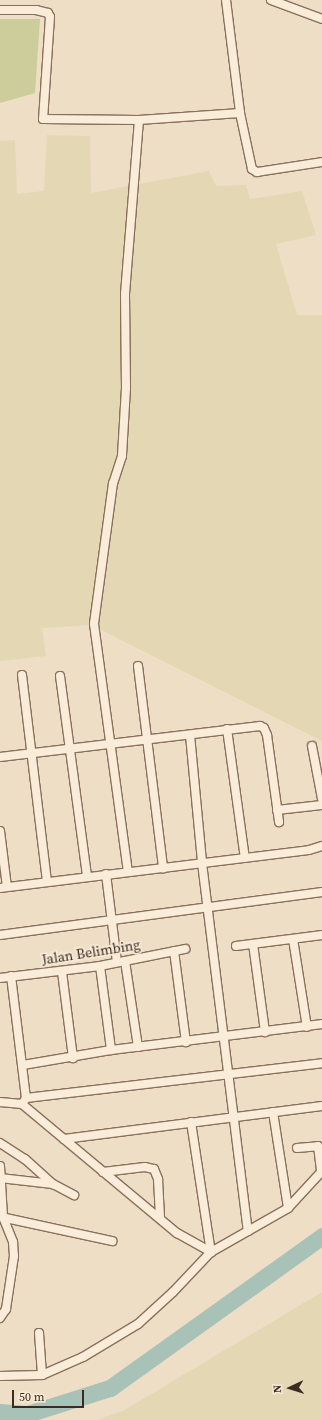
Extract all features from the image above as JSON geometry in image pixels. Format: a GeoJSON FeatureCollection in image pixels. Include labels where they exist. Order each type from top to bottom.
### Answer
{"type":"FeatureCollection","features":[{"type":"Feature","properties":{"kind":"street"},"geometry":{"type":"LineString","coordinates":[[226,0],[240,113],[250,166],[255,172],[322,162]]}},
{"type":"Feature","properties":{"kind":"street"},"geometry":{"type":"LineString","coordinates":[[271,0],[322,19]]}},
{"type":"Feature","properties":{"kind":"street"},"geometry":{"type":"LineString","coordinates":[[0,10],[36,10],[48,13],[50,17],[43,118],[139,120],[240,113]]}},
{"type":"Feature","properties":{"kind":"street"},"geometry":{"type":"LineString","coordinates":[[128,872],[109,744],[94,624],[113,484],[122,456],[126,388],[125,294],[139,120]]}},
{"type":"Feature","properties":{"kind":"street"},"geometry":{"type":"LineString","coordinates":[[138,666],[163,868]]}},
{"type":"Feature","properties":{"kind":"street"},"geometry":{"type":"LineString","coordinates":[[22,675],[46,881]]}},
{"type":"Feature","properties":{"kind":"street"},"geometry":{"type":"LineString","coordinates":[[60,676],[87,876]]}},
{"type":"Feature","properties":{"kind":"street"},"geometry":{"type":"LineString","coordinates":[[0,757],[260,726],[266,731],[279,822]]}},
{"type":"Feature","properties":{"kind":"street"},"geometry":{"type":"LineString","coordinates":[[226,729],[245,858]]}},
{"type":"Feature","properties":{"kind":"street"},"geometry":{"type":"LineString","coordinates":[[190,735],[202,862],[209,907],[224,1038],[236,1117],[248,1231]]}},
{"type":"Feature","properties":{"kind":"street"},"geometry":{"type":"LineString","coordinates":[[312,746],[322,799]]}},
{"type":"Feature","properties":{"kind":"street"},"geometry":{"type":"LineString","coordinates":[[277,810],[322,805]]}},
{"type":"Feature","properties":{"kind":"street"},"geometry":{"type":"LineString","coordinates":[[0,831],[3,888],[46,881],[309,850],[322,846]]}},
{"type":"Feature","properties":{"kind":"street"},"geometry":{"type":"LineString","coordinates":[[106,874],[113,921],[138,1047]]}},
{"type":"Feature","properties":{"kind":"street"},"geometry":{"type":"LineString","coordinates":[[0,935],[322,892]]}},
{"type":"Feature","properties":{"kind":"street"},"geometry":{"type":"LineString","coordinates":[[236,946],[322,935]]}},
{"type":"Feature","properties":{"kind":"street"},"geometry":{"type":"LineString","coordinates":[[293,939],[307,1027]]}},
{"type":"Feature","properties":{"kind":"street"},"geometry":{"type":"LineString","coordinates":[[253,944],[265,1032]]}},
{"type":"Feature","properties":{"kind":"street","name":"Jalan Belimbing"},"geometry":{"type":"LineString","coordinates":[[0,978],[62,972],[185,950]]}},
{"type":"Feature","properties":{"kind":"street"},"geometry":{"type":"LineString","coordinates":[[174,951],[186,1042]]}},
{"type":"Feature","properties":{"kind":"street"},"geometry":{"type":"LineString","coordinates":[[100,966],[111,1050]]}},
{"type":"Feature","properties":{"kind":"street"},"geometry":{"type":"LineString","coordinates":[[62,972],[73,1058]]}},
{"type":"Feature","properties":{"kind":"street"},"geometry":{"type":"LineString","coordinates":[[11,976],[23,1065],[24,1101],[64,1139],[103,1172],[184,1237],[211,1252]]}},
{"type":"Feature","properties":{"kind":"street"},"geometry":{"type":"LineString","coordinates":[[23,1065],[73,1058],[111,1050],[224,1038],[322,1024]]}},
{"type":"Feature","properties":{"kind":"street"},"geometry":{"type":"LineString","coordinates":[[0,1102],[24,1101],[322,1063]]}},
{"type":"Feature","properties":{"kind":"street"},"geometry":{"type":"LineString","coordinates":[[64,1139],[322,1106]]}},
{"type":"Feature","properties":{"kind":"street"},"geometry":{"type":"LineString","coordinates":[[273,1112],[288,1208]]}},
{"type":"Feature","properties":{"kind":"street"},"geometry":{"type":"LineString","coordinates":[[191,1122],[211,1252]]}},
{"type":"Feature","properties":{"kind":"street"},"geometry":{"type":"LineString","coordinates":[[0,1143],[25,1159],[53,1184],[74,1194]]}},
{"type":"Feature","properties":{"kind":"street"},"geometry":{"type":"LineString","coordinates":[[0,1376],[42,1375],[83,1357],[138,1324],[173,1292],[211,1252],[288,1208],[322,1172],[318,1146],[297,1148]]}},
{"type":"Feature","properties":{"kind":"street"},"geometry":{"type":"LineString","coordinates":[[0,1166],[2,1217],[13,1242],[13,1266],[6,1309],[0,1318]]}},
{"type":"Feature","properties":{"kind":"street"},"geometry":{"type":"LineString","coordinates":[[103,1172],[145,1167],[154,1169],[158,1179],[160,1217]]}},
{"type":"Feature","properties":{"kind":"street"},"geometry":{"type":"LineString","coordinates":[[1,1178],[53,1184]]}},
{"type":"Feature","properties":{"kind":"street"},"geometry":{"type":"LineString","coordinates":[[2,1217],[112,1241]]}},
{"type":"Feature","properties":{"kind":"street"},"geometry":{"type":"LineString","coordinates":[[39,1334],[42,1375]]}},
{"type":"Feature","properties":{"kind":"shaded area"},"geometry":{"type":"Polygon","coordinates":[[[47,135],[90,136],[91,193],[209,171],[216,186],[246,185],[250,199],[302,191],[316,235],[276,244],[297,315],[322,315],[322,741],[91,625],[42,628],[46,656],[0,661],[0,141],[15,140],[17,194],[44,191],[47,135]]]}},
{"type":"Feature","properties":{"kind":"shaded area"},"geometry":{"type":"Polygon","coordinates":[[[322,1292],[322,1420],[97,1420],[123,1411],[322,1292]]]}},
{"type":"Feature","properties":{"kind":"green space"},"geometry":{"type":"Polygon","coordinates":[[[0,19],[40,19],[35,93],[0,103],[0,19]]]}},
{"type":"Feature","properties":{"kind":"waterway"},"geometry":{"type":"LineString","coordinates":[[0,1412],[27,1414],[110,1388],[322,1236]]}}]}
